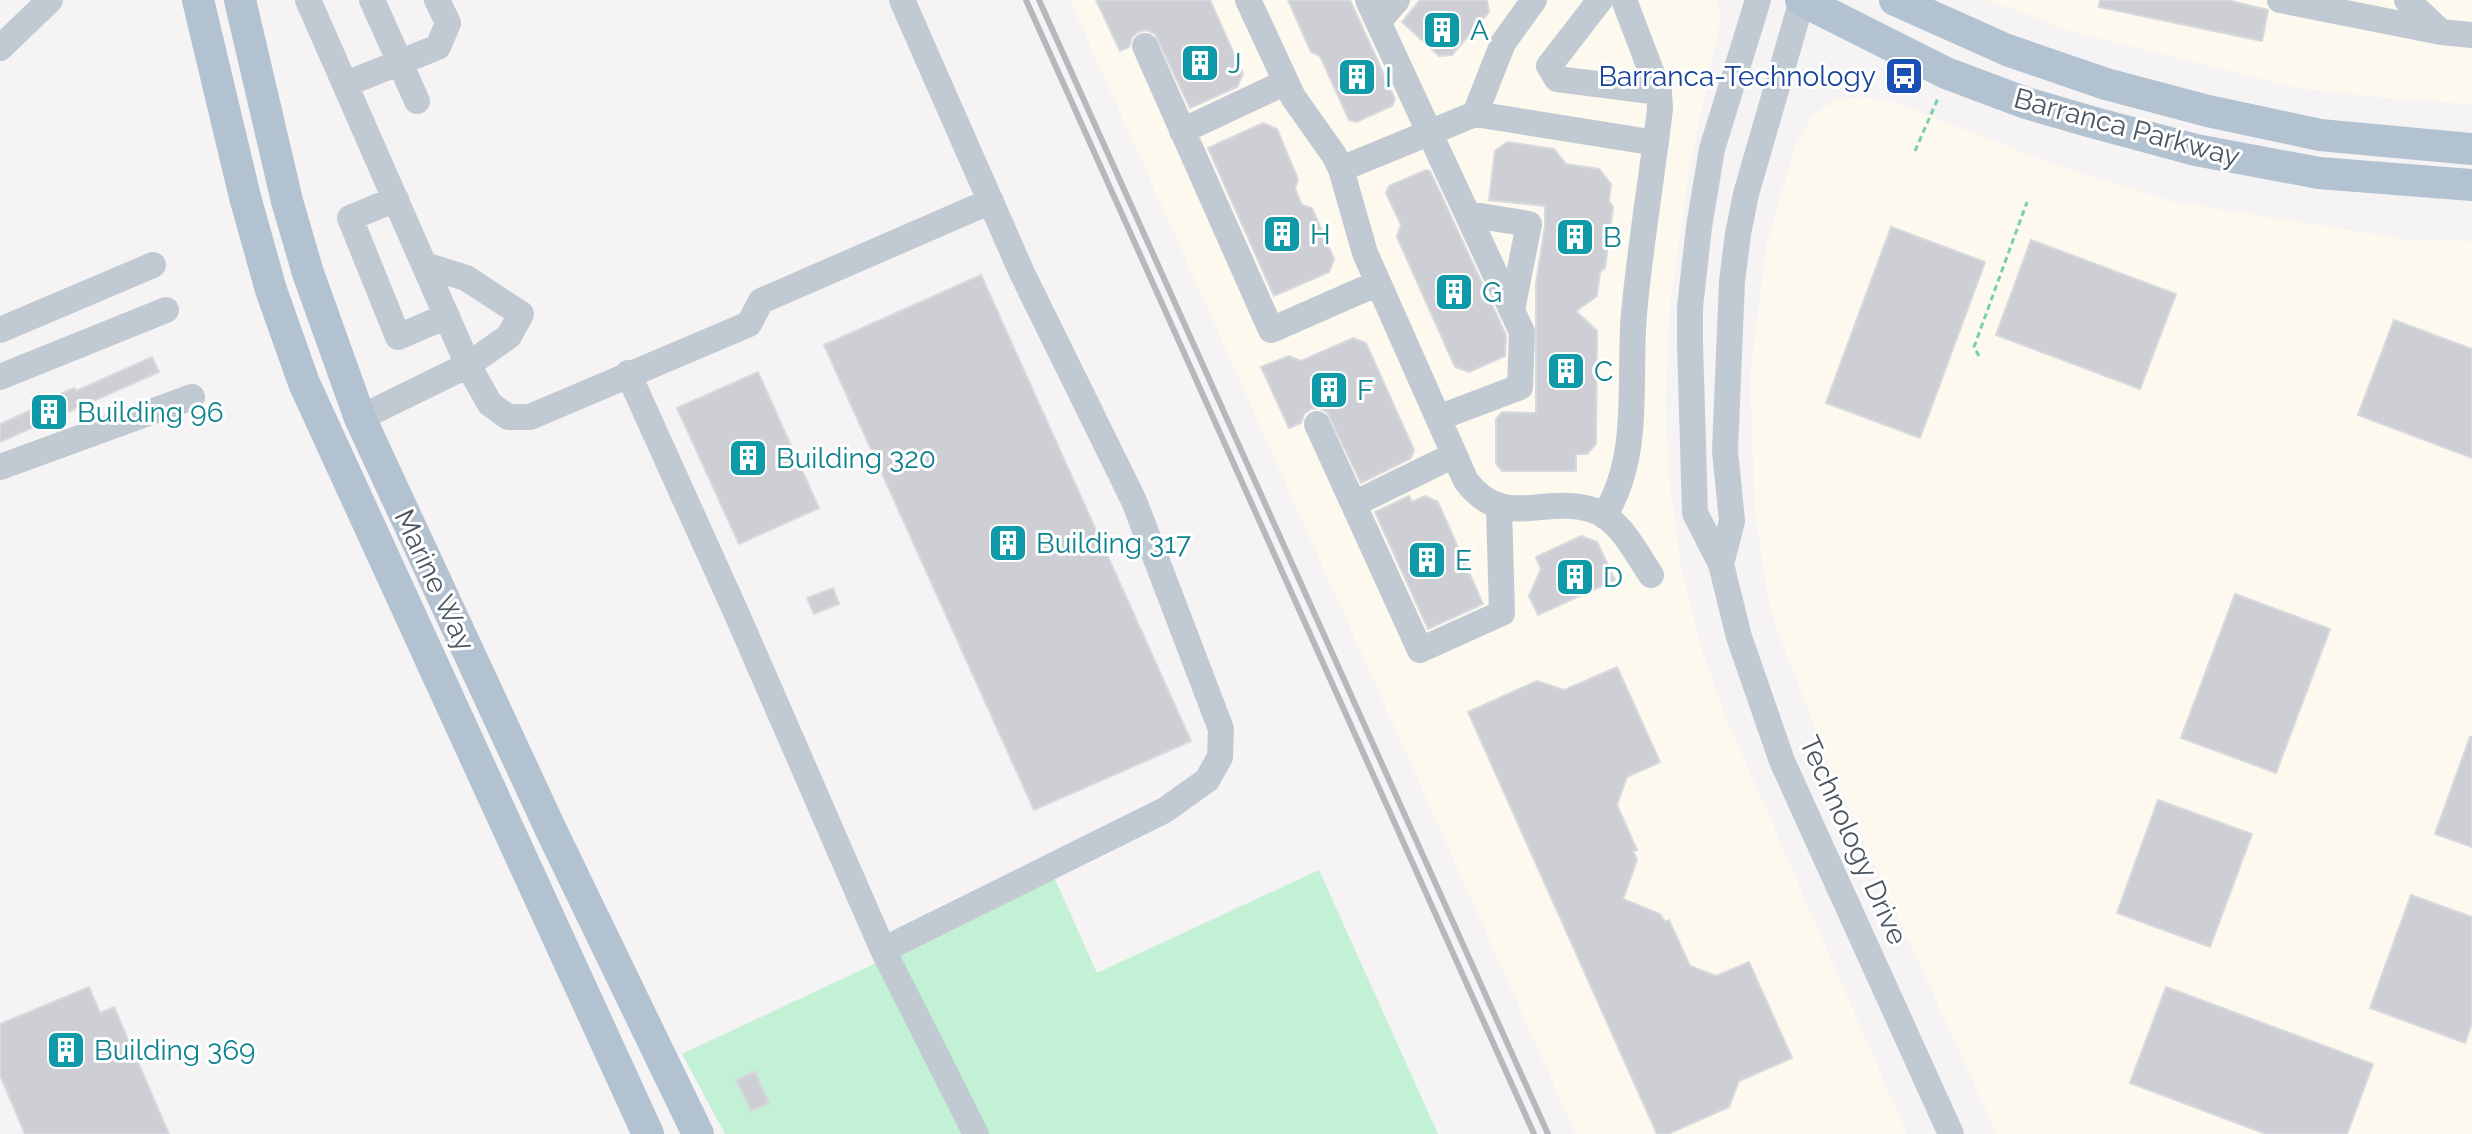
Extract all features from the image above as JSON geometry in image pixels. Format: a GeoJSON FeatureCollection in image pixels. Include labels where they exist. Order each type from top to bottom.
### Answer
{"type":"FeatureCollection","features":[{"type":"Feature","properties":{"kind":"main road","name":"Marine Way"},"geometry":{"type":"LineString","coordinates":[[198,0],[245,197],[271,290],[304,383],[648,1134]]}},
{"type":"Feature","properties":{"kind":"main road","name":"Marine Way"},"geometry":{"type":"LineString","coordinates":[[240,0],[303,259],[360,418],[551,830],[698,1134]]}},
{"type":"Feature","properties":{"kind":"main road","name":"Barranca Parkway"},"geometry":{"type":"LineString","coordinates":[[1802,0],[1946,73],[2026,103],[2196,150],[2319,173],[2472,185]]}},
{"type":"Feature","properties":{"kind":"main road","name":"Barranca Parkway"},"geometry":{"type":"LineString","coordinates":[[1895,0],[2007,50],[2106,84],[2208,111],[2320,135],[2472,149]]}},
{"type":"Feature","properties":{"kind":"street"},"geometry":{"type":"LineString","coordinates":[[0,48],[50,0]]}},
{"type":"Feature","properties":{"kind":"street"},"geometry":{"type":"LineString","coordinates":[[308,0],[468,365],[490,404],[508,417],[530,417],[749,324],[761,301],[991,201]]}},
{"type":"Feature","properties":{"kind":"street"},"geometry":{"type":"LineString","coordinates":[[372,0],[417,101]]}},
{"type":"Feature","properties":{"kind":"street"},"geometry":{"type":"LineString","coordinates":[[346,84],[438,47],[448,23],[437,0]]}},
{"type":"Feature","properties":{"kind":"street"},"geometry":{"type":"LineString","coordinates":[[883,950],[1165,810],[1207,780],[1220,757],[1221,729],[1134,501],[1022,273],[902,0]]}},
{"type":"Feature","properties":{"kind":"street"},"geometry":{"type":"LineString","coordinates":[[1248,0],[1286,82],[1341,169],[1365,253],[1466,481],[1476,494],[1499,508],[1570,507],[1593,510],[1604,516],[1627,539],[1651,575]]}},
{"type":"Feature","properties":{"kind":"street"},"geometry":{"type":"LineString","coordinates":[[1397,0],[1373,11],[1522,332],[1520,387],[1438,418]]}},
{"type":"Feature","properties":{"kind":"street"},"geometry":{"type":"LineString","coordinates":[[1475,114],[1503,43],[1534,0]]}},
{"type":"Feature","properties":{"kind":"street"},"geometry":{"type":"LineString","coordinates":[[1600,0],[1549,66],[1557,79],[1659,92]]}},
{"type":"Feature","properties":{"kind":"street"},"geometry":{"type":"LineString","coordinates":[[1604,516],[1616,497],[1626,467],[1631,422],[1634,314],[1660,109],[1659,92],[1624,0]]}},
{"type":"Feature","properties":{"kind":"street","name":"Technology Drive"},"geometry":{"type":"LineString","coordinates":[[1758,0],[1712,149],[1699,227],[1690,307],[1695,513],[1721,564],[1739,637],[1782,761],[1951,1134]]}},
{"type":"Feature","properties":{"kind":"street","name":"Technology Drive"},"geometry":{"type":"LineString","coordinates":[[1721,564],[1732,521],[1725,451],[1732,281],[1738,234],[1746,194],[1802,0]]}},
{"type":"Feature","properties":{"kind":"street"},"geometry":{"type":"LineString","coordinates":[[2280,0],[2441,32],[2472,35]]}},
{"type":"Feature","properties":{"kind":"street"},"geometry":{"type":"LineString","coordinates":[[2407,0],[2441,32]]}},
{"type":"Feature","properties":{"kind":"street"},"geometry":{"type":"LineString","coordinates":[[1145,46],[1271,330],[1378,283]]}},
{"type":"Feature","properties":{"kind":"street"},"geometry":{"type":"LineString","coordinates":[[1182,131],[1286,82]]}},
{"type":"Feature","properties":{"kind":"street"},"geometry":{"type":"LineString","coordinates":[[1341,169],[1475,114],[1656,143]]}},
{"type":"Feature","properties":{"kind":"street"},"geometry":{"type":"LineString","coordinates":[[396,199],[350,218],[398,337],[447,316]]}},
{"type":"Feature","properties":{"kind":"street"},"geometry":{"type":"LineString","coordinates":[[1468,214],[1529,224],[1512,310]]}},
{"type":"Feature","properties":{"kind":"street"},"geometry":{"type":"LineString","coordinates":[[0,330],[153,265]]}},
{"type":"Feature","properties":{"kind":"street"},"geometry":{"type":"LineString","coordinates":[[360,418],[468,365],[509,336],[521,314],[466,278],[425,265]]}},
{"type":"Feature","properties":{"kind":"street"},"geometry":{"type":"LineString","coordinates":[[0,377],[166,310]]}},
{"type":"Feature","properties":{"kind":"street"},"geometry":{"type":"LineString","coordinates":[[628,373],[733,604],[883,950],[976,1134]]}},
{"type":"Feature","properties":{"kind":"street"},"geometry":{"type":"LineString","coordinates":[[0,467],[192,397]]}},
{"type":"Feature","properties":{"kind":"street"},"geometry":{"type":"LineString","coordinates":[[1317,424],[1420,650],[1502,613],[1499,508]]}},
{"type":"Feature","properties":{"kind":"street"},"geometry":{"type":"LineString","coordinates":[[1354,504],[1454,455]]}},
{"type":"Feature","properties":{"kind":"path"},"geometry":{"type":"LineString","coordinates":[[1915,151],[1928,126],[1946,73]]}},
{"type":"Feature","properties":{"kind":"path"},"geometry":{"type":"LineString","coordinates":[[1979,356],[1974,347],[2027,202]]}},
{"type":"Feature","properties":{"kind":"shaded area"},"geometry":{"type":"Polygon","coordinates":[[[1070,0],[1716,0],[1722,14],[1690,167],[1670,307],[1666,398],[1668,469],[1681,567],[1702,650],[1725,715],[1907,1134],[1576,1134],[1070,0]]]}},
{"type":"Feature","properties":{"kind":"shaded area"},"geometry":{"type":"Polygon","coordinates":[[[1988,0],[2472,0],[2472,104],[2298,88],[2076,33],[1988,0]]]}},
{"type":"Feature","properties":{"kind":"shaded area"},"geometry":{"type":"Polygon","coordinates":[[[1861,97],[1889,100],[2053,164],[2171,201],[2409,240],[2472,241],[2472,1134],[1997,1134],[1830,767],[1770,610],[1755,514],[1750,377],[1767,243],[1795,146],[1811,117],[1835,100],[1861,97]]]}},
{"type":"Feature","properties":{"kind":"green space"},"geometry":{"type":"Polygon","coordinates":[[[1319,870],[1438,1134],[725,1134],[682,1054],[1055,879],[1097,973],[1319,870]]]}},
{"type":"Feature","properties":{"kind":"building","name":"J"},"geometry":{"type":"Polygon","coordinates":[[[1096,0],[1210,0],[1243,74],[1237,87],[1190,108],[1155,34],[1146,30],[1138,32],[1132,37],[1129,47],[1120,51],[1096,0]]]}},
{"type":"Feature","properties":{"kind":"building","name":"I"},"geometry":{"type":"Polygon","coordinates":[[[1288,0],[1350,0],[1395,99],[1392,106],[1356,122],[1349,120],[1320,56],[1311,52],[1288,0]]]}},
{"type":"Feature","properties":{"kind":"building","name":"A"},"geometry":{"type":"Polygon","coordinates":[[[1420,0],[1487,0],[1489,12],[1452,55],[1439,56],[1402,22],[1420,0]]]}},
{"type":"Feature","properties":{"kind":"building"},"geometry":{"type":"Polygon","coordinates":[[[2100,0],[2227,0],[2268,10],[2262,41],[2099,7],[2100,0]]]}},
{"type":"Feature","properties":{"kind":"building","name":"H"},"geometry":{"type":"Polygon","coordinates":[[[1263,123],[1277,129],[1298,179],[1295,189],[1302,205],[1312,208],[1334,259],[1329,272],[1274,296],[1208,148],[1263,123]]]}},
{"type":"Feature","properties":{"kind":"building"},"geometry":{"type":"Polygon","coordinates":[[[1507,142],[1554,149],[1566,164],[1599,169],[1611,184],[1609,201],[1613,207],[1605,268],[1600,272],[1597,296],[1576,311],[1597,331],[1596,444],[1587,454],[1576,454],[1576,471],[1502,471],[1496,464],[1496,419],[1502,412],[1536,413],[1536,283],[1545,226],[1545,206],[1489,200],[1495,151],[1507,142]]]}},
{"type":"Feature","properties":{"kind":"building","name":"G"},"geometry":{"type":"Polygon","coordinates":[[[1430,171],[1506,335],[1505,356],[1469,372],[1455,367],[1397,237],[1401,225],[1386,193],[1389,186],[1430,171]]]}},
{"type":"Feature","properties":{"kind":"building"},"geometry":{"type":"Polygon","coordinates":[[[1891,227],[1985,262],[1920,438],[1826,403],[1891,227]]]}},
{"type":"Feature","properties":{"kind":"building"},"geometry":{"type":"Polygon","coordinates":[[[2031,240],[2176,294],[2140,389],[1996,335],[2031,240]]]}},
{"type":"Feature","properties":{"kind":"building","name":"Building 317"},"geometry":{"type":"Polygon","coordinates":[[[981,275],[1191,741],[1034,810],[824,345],[981,275]]]}},
{"type":"Feature","properties":{"kind":"building"},"geometry":{"type":"Polygon","coordinates":[[[2394,320],[2472,349],[2472,458],[2358,415],[2394,320]]]}},
{"type":"Feature","properties":{"kind":"building","name":"F"},"geometry":{"type":"Polygon","coordinates":[[[1353,338],[1366,343],[1414,450],[1411,458],[1361,483],[1327,412],[1319,408],[1311,409],[1304,414],[1301,423],[1289,428],[1261,367],[1289,356],[1301,361],[1353,338]]]}},
{"type":"Feature","properties":{"kind":"building","name":"Building 96"},"geometry":{"type":"Polygon","coordinates":[[[152,357],[159,372],[0,442],[0,424],[56,399],[55,396],[74,388],[76,391],[152,357]]]}},
{"type":"Feature","properties":{"kind":"building","name":"Building 320"},"geometry":{"type":"Polygon","coordinates":[[[758,372],[819,508],[739,544],[677,408],[758,372]]]}},
{"type":"Feature","properties":{"kind":"building","name":"E"},"geometry":{"type":"Polygon","coordinates":[[[1409,496],[1412,502],[1425,496],[1438,502],[1483,604],[1428,629],[1375,512],[1409,496]]]}},
{"type":"Feature","properties":{"kind":"building","name":"D"},"geometry":{"type":"Polygon","coordinates":[[[1581,536],[1597,542],[1615,580],[1538,615],[1529,596],[1541,569],[1536,557],[1581,536]]]}},
{"type":"Feature","properties":{"kind":"building"},"geometry":{"type":"Polygon","coordinates":[[[833,588],[839,604],[814,614],[807,598],[833,588]]]}},
{"type":"Feature","properties":{"kind":"building"},"geometry":{"type":"Polygon","coordinates":[[[2235,594],[2330,629],[2276,773],[2181,738],[2235,594]]]}},
{"type":"Feature","properties":{"kind":"building"},"geometry":{"type":"Polygon","coordinates":[[[1617,667],[1660,762],[1627,777],[1617,805],[1637,850],[1633,851],[1637,860],[1623,899],[1660,914],[1665,922],[1669,920],[1690,966],[1716,976],[1749,962],[1792,1058],[1739,1081],[1729,1107],[1668,1134],[1657,1134],[1468,712],[1537,681],[1564,690],[1617,667]]]}},
{"type":"Feature","properties":{"kind":"building"},"geometry":{"type":"Polygon","coordinates":[[[2472,737],[2472,847],[2435,834],[2472,737]]]}},
{"type":"Feature","properties":{"kind":"building"},"geometry":{"type":"Polygon","coordinates":[[[2158,800],[2252,834],[2210,947],[2117,913],[2158,800]]]}},
{"type":"Feature","properties":{"kind":"building"},"geometry":{"type":"Polygon","coordinates":[[[2411,895],[2472,917],[2472,1023],[2465,1043],[2370,1008],[2411,895]]]}},
{"type":"Feature","properties":{"kind":"building","name":"Building 369"},"geometry":{"type":"Polygon","coordinates":[[[89,987],[100,1013],[114,1007],[169,1134],[25,1134],[0,1075],[0,1024],[89,987]]]}},
{"type":"Feature","properties":{"kind":"building"},"geometry":{"type":"Polygon","coordinates":[[[2166,987],[2373,1064],[2347,1134],[2266,1134],[2130,1083],[2166,987]]]}},
{"type":"Feature","properties":{"kind":"building"},"geometry":{"type":"Polygon","coordinates":[[[755,1071],[769,1103],[751,1111],[736,1080],[755,1071]]]}},
{"type":"Feature","properties":{"kind":"railway"},"geometry":{"type":"LineString","coordinates":[[1026,0],[1534,1134]]}},
{"type":"Feature","properties":{"kind":"railway"},"geometry":{"type":"LineString","coordinates":[[1039,0],[1548,1134]]}},
{"type":"Feature","properties":{"kind":"place","name":"A"},"geometry":{"type":"Point","coordinates":[1442,30]}},
{"type":"Feature","properties":{"kind":"place","name":"J"},"geometry":{"type":"Point","coordinates":[1200,63]}},
{"type":"Feature","properties":{"kind":"place","name":"Barranca-Technology"},"geometry":{"type":"Point","coordinates":[1904,76]}},
{"type":"Feature","properties":{"kind":"place","name":"I"},"geometry":{"type":"Point","coordinates":[1357,77]}},
{"type":"Feature","properties":{"kind":"place","name":"H"},"geometry":{"type":"Point","coordinates":[1282,234]}},
{"type":"Feature","properties":{"kind":"place","name":"B"},"geometry":{"type":"Point","coordinates":[1575,237]}},
{"type":"Feature","properties":{"kind":"place","name":"G"},"geometry":{"type":"Point","coordinates":[1454,292]}},
{"type":"Feature","properties":{"kind":"place","name":"C"},"geometry":{"type":"Point","coordinates":[1566,371]}},
{"type":"Feature","properties":{"kind":"place","name":"F"},"geometry":{"type":"Point","coordinates":[1329,390]}},
{"type":"Feature","properties":{"kind":"place","name":"Building 96"},"geometry":{"type":"Point","coordinates":[49,412]}},
{"type":"Feature","properties":{"kind":"place","name":"Building 320"},"geometry":{"type":"Point","coordinates":[748,458]}},
{"type":"Feature","properties":{"kind":"place","name":"Building 317"},"geometry":{"type":"Point","coordinates":[1008,543]}},
{"type":"Feature","properties":{"kind":"place","name":"E"},"geometry":{"type":"Point","coordinates":[1427,560]}},
{"type":"Feature","properties":{"kind":"place","name":"D"},"geometry":{"type":"Point","coordinates":[1575,577]}},
{"type":"Feature","properties":{"kind":"place","name":"Building 369"},"geometry":{"type":"Point","coordinates":[66,1050]}}]}
